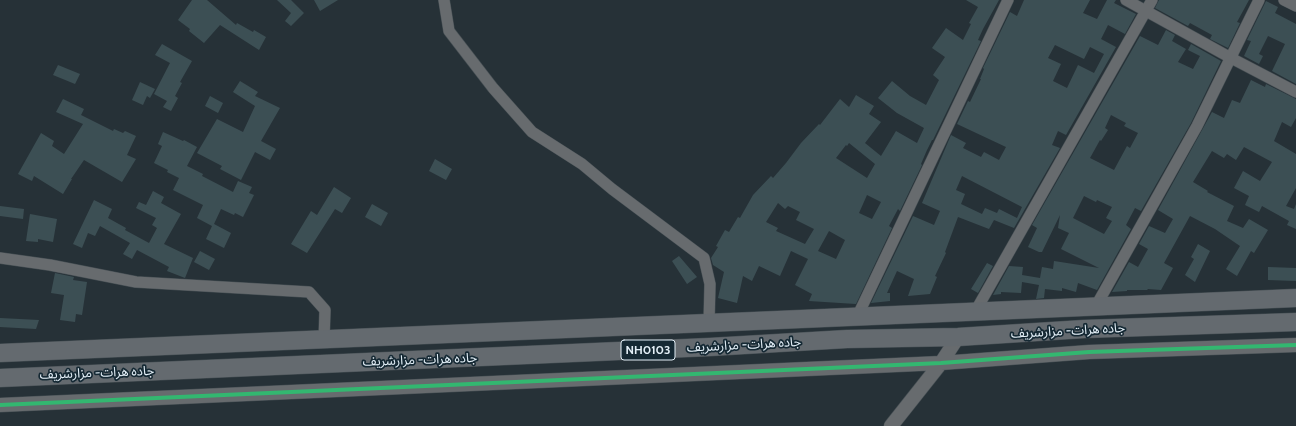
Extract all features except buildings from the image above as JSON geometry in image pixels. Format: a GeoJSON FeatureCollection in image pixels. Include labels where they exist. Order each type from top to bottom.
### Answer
{"type":"FeatureCollection","features":[{"type":"Feature","properties":{"kind":"highway","name":"جاده هرات- مزارشریف"},"geometry":{"type":"LineString","coordinates":[[0,353],[1296,298]]}},
{"type":"Feature","properties":{"kind":"highway","name":"جاده هرات- مزارشریف"},"geometry":{"type":"LineString","coordinates":[[0,378],[702,348],[847,340],[958,337],[1084,329],[1296,322]]}},
{"type":"Feature","properties":{"kind":"street"},"geometry":{"type":"LineString","coordinates":[[444,0],[449,32],[493,88],[532,132],[582,164],[612,189],[704,258],[710,284],[709,323]]}},
{"type":"Feature","properties":{"kind":"street"},"geometry":{"type":"LineString","coordinates":[[857,317],[1008,0]]}},
{"type":"Feature","properties":{"kind":"street"},"geometry":{"type":"LineString","coordinates":[[1126,0],[1296,92]]}},
{"type":"Feature","properties":{"kind":"street"},"geometry":{"type":"LineString","coordinates":[[975,312],[1152,0]]}},
{"type":"Feature","properties":{"kind":"street"},"geometry":{"type":"LineString","coordinates":[[1096,306],[1196,126],[1259,0]]}},
{"type":"Feature","properties":{"kind":"street"},"geometry":{"type":"LineString","coordinates":[[1284,0],[1296,6]]}},
{"type":"Feature","properties":{"kind":"street"},"geometry":{"type":"LineString","coordinates":[[0,258],[50,265],[136,282],[309,292],[325,310],[324,340]]}},
{"type":"Feature","properties":{"kind":"street"},"geometry":{"type":"LineString","coordinates":[[891,426],[941,363],[958,337]]}},
{"type":"Feature","properties":{"kind":"street"},"geometry":{"type":"LineString","coordinates":[[0,405],[941,363],[1089,352],[1296,345]]}},
{"type":"Feature","properties":{"kind":"cycle path"},"geometry":{"type":"LineString","coordinates":[[0,405],[941,363],[1089,352],[1296,345]]}}]}
